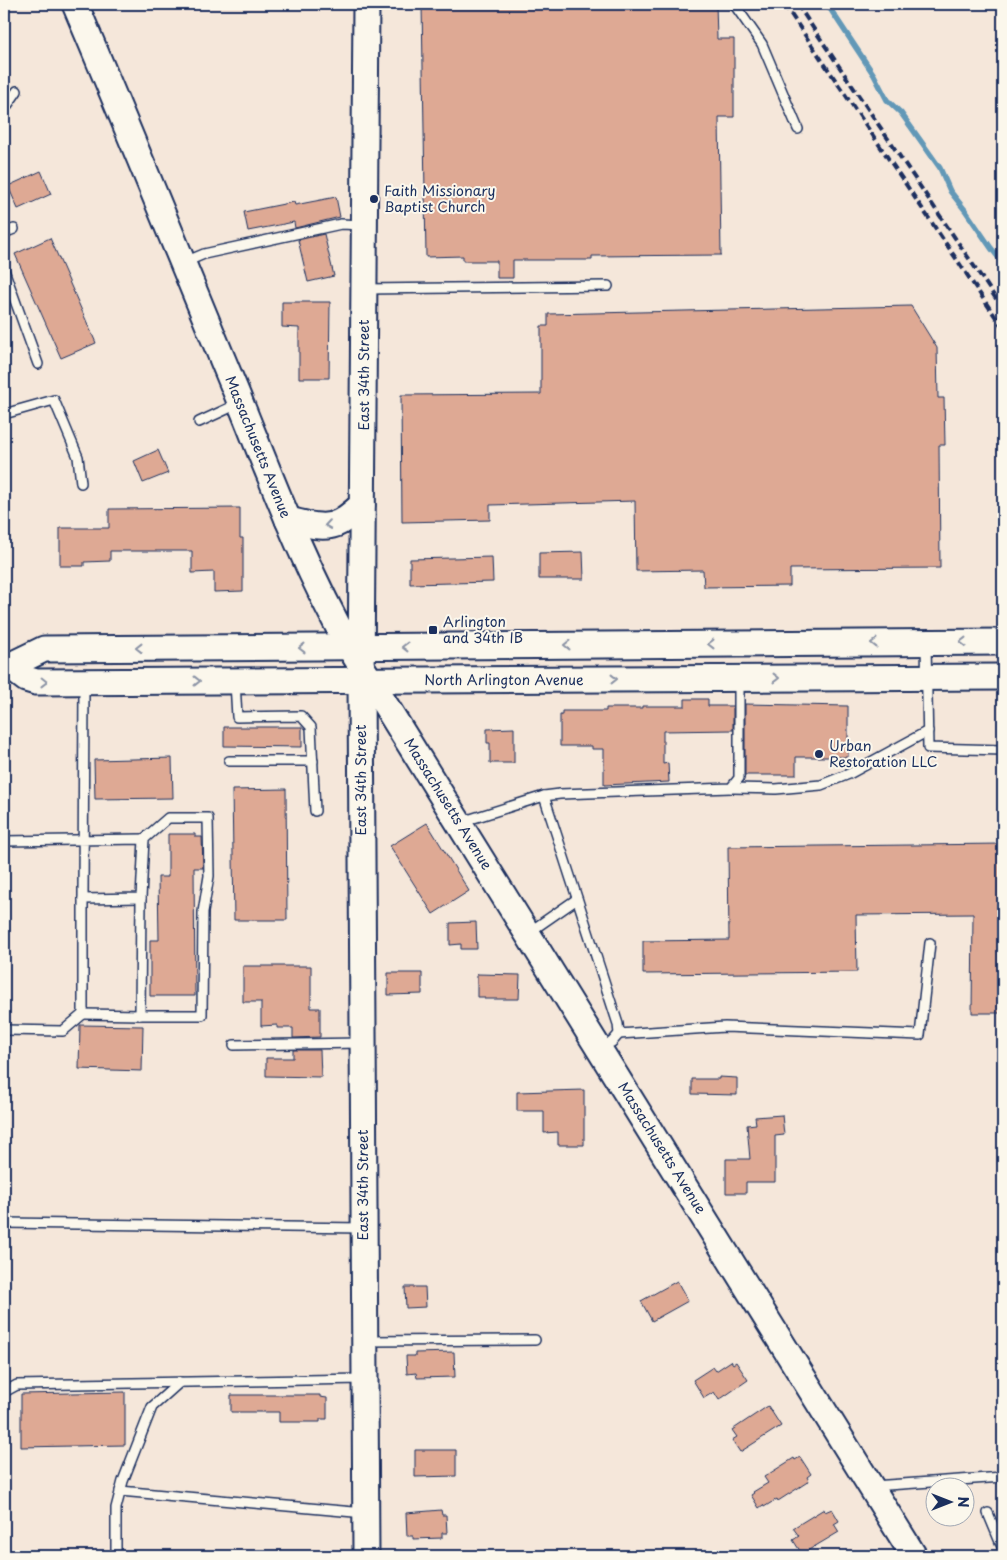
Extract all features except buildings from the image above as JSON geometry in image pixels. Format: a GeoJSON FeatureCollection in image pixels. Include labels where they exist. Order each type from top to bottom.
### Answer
{"type":"FeatureCollection","features":[{"type":"Feature","properties":{"kind":"main road","name":"Massachusetts Avenue"},"geometry":{"type":"LineString","coordinates":[[75,4],[126,122],[288,520],[328,608],[914,1556]]}},
{"type":"Feature","properties":{"kind":"main road","name":"East 34th Street"},"geometry":{"type":"LineString","coordinates":[[366,4],[361,664],[366,1556]]}},
{"type":"Feature","properties":{"kind":"main road"},"geometry":{"type":"LineString","coordinates":[[288,520],[329,526],[340,522],[362,505]]}},
{"type":"Feature","properties":{"kind":"main road","name":"North Arlington Avenue"},"geometry":{"type":"LineString","coordinates":[[6,666],[32,681],[235,681],[361,664],[926,642],[1003,642]]}},
{"type":"Feature","properties":{"kind":"main road","name":"North Arlington Avenue"},"geometry":{"type":"LineString","coordinates":[[6,666],[44,649],[361,664],[739,678],[1003,677]]}},
{"type":"Feature","properties":{"kind":"lane"},"geometry":{"type":"LineString","coordinates":[[734,4],[762,44],[798,128]]}},
{"type":"Feature","properties":{"kind":"lane"},"geometry":{"type":"LineString","coordinates":[[4,110],[16,91]]}},
{"type":"Feature","properties":{"kind":"lane"},"geometry":{"type":"LineString","coordinates":[[183,263],[204,254],[341,224],[364,225]]}},
{"type":"Feature","properties":{"kind":"lane"},"geometry":{"type":"LineString","coordinates":[[4,233],[14,229]]}},
{"type":"Feature","properties":{"kind":"lane"},"geometry":{"type":"LineString","coordinates":[[4,270],[38,364]]}},
{"type":"Feature","properties":{"kind":"lane"},"geometry":{"type":"LineString","coordinates":[[364,289],[608,286]]}},
{"type":"Feature","properties":{"kind":"lane"},"geometry":{"type":"LineString","coordinates":[[4,414],[54,400],[78,457],[81,483]]}},
{"type":"Feature","properties":{"kind":"lane"},"geometry":{"type":"LineString","coordinates":[[200,422],[240,402]]}},
{"type":"Feature","properties":{"kind":"lane"},"geometry":{"type":"LineString","coordinates":[[926,642],[928,748],[1003,750]]}},
{"type":"Feature","properties":{"kind":"lane"},"geometry":{"type":"LineString","coordinates":[[731,788],[739,778],[739,678]]}},
{"type":"Feature","properties":{"kind":"lane"},"geometry":{"type":"LineString","coordinates":[[235,681],[237,717],[301,716],[312,726],[314,811]]}},
{"type":"Feature","properties":{"kind":"lane"},"geometry":{"type":"LineString","coordinates":[[84,682],[84,1014]]}},
{"type":"Feature","properties":{"kind":"lane"},"geometry":{"type":"LineString","coordinates":[[459,822],[544,796],[560,794],[731,788],[776,789],[821,785],[857,770],[928,731]]}},
{"type":"Feature","properties":{"kind":"lane"},"geometry":{"type":"LineString","coordinates":[[229,761],[313,761]]}},
{"type":"Feature","properties":{"kind":"lane"},"geometry":{"type":"LineString","coordinates":[[544,796],[618,1024],[619,1034]]}},
{"type":"Feature","properties":{"kind":"lane"},"geometry":{"type":"LineString","coordinates":[[4,841],[144,839],[168,818],[208,818],[209,876],[203,912],[202,1015],[84,1014],[64,1031],[4,1030]]}},
{"type":"Feature","properties":{"kind":"lane"},"geometry":{"type":"LineString","coordinates":[[140,1015],[140,898],[144,839]]}},
{"type":"Feature","properties":{"kind":"lane"},"geometry":{"type":"LineString","coordinates":[[84,899],[140,898]]}},
{"type":"Feature","properties":{"kind":"lane"},"geometry":{"type":"LineString","coordinates":[[528,933],[577,899]]}},
{"type":"Feature","properties":{"kind":"lane"},"geometry":{"type":"LineString","coordinates":[[600,1048],[612,1042],[619,1034],[724,1027],[920,1035],[930,942]]}},
{"type":"Feature","properties":{"kind":"lane"},"geometry":{"type":"LineString","coordinates":[[234,1045],[362,1043]]}},
{"type":"Feature","properties":{"kind":"lane"},"geometry":{"type":"LineString","coordinates":[[4,1223],[364,1228]]}},
{"type":"Feature","properties":{"kind":"lane"},"geometry":{"type":"LineString","coordinates":[[364,1340],[535,1340]]}},
{"type":"Feature","properties":{"kind":"lane"},"geometry":{"type":"LineString","coordinates":[[4,1392],[17,1386],[365,1379]]}},
{"type":"Feature","properties":{"kind":"lane"},"geometry":{"type":"LineString","coordinates":[[116,1556],[116,1508],[123,1481],[152,1407],[180,1382]]}},
{"type":"Feature","properties":{"kind":"lane"},"geometry":{"type":"LineString","coordinates":[[870,1486],[1003,1476]]}},
{"type":"Feature","properties":{"kind":"lane"},"geometry":{"type":"LineString","coordinates":[[120,1491],[366,1512]]}},
{"type":"Feature","properties":{"kind":"lane"},"geometry":{"type":"LineString","coordinates":[[988,1512],[1003,1549]]}},
{"type":"Feature","properties":{"kind":"waterway"},"geometry":{"type":"LineString","coordinates":[[827,4],[874,75],[887,100],[901,113],[940,168],[950,191],[1003,263]]}},
{"type":"Feature","properties":{"kind":"railway"},"geometry":{"type":"LineString","coordinates":[[784,4],[1003,328]]}},
{"type":"Feature","properties":{"kind":"railway"},"geometry":{"type":"LineString","coordinates":[[797,4],[1003,309]]}},
{"type":"Feature","properties":{"kind":"place","name":"Faith Missionary Baptist Church"},"geometry":{"type":"Point","coordinates":[374,199]}},
{"type":"Feature","properties":{"kind":"place","name":"Arlington and 34th IB"},"geometry":{"type":"Point","coordinates":[433,630]}},
{"type":"Feature","properties":{"kind":"place","name":"Urban Restoration LLC"},"geometry":{"type":"Point","coordinates":[819,754]}}]}
